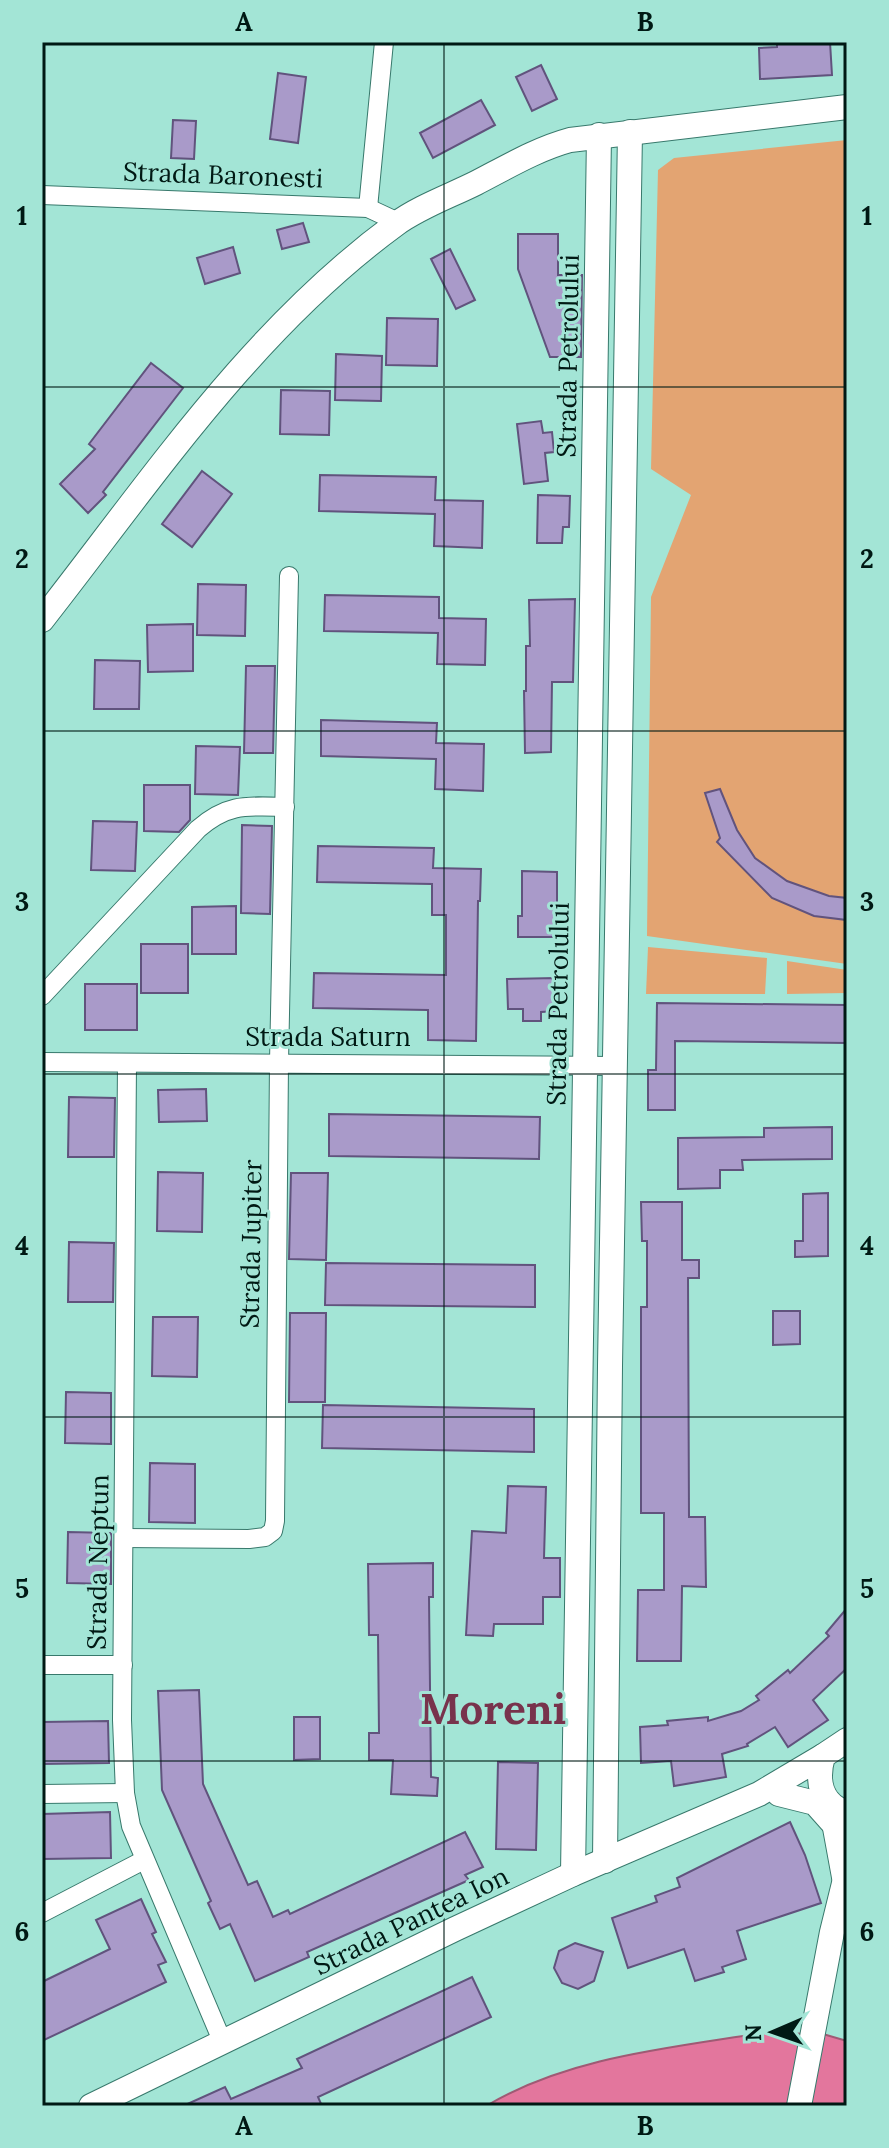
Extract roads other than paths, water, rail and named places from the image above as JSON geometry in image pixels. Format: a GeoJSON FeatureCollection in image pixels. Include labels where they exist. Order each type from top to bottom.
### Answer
{"type":"FeatureCollection","features":[{"type":"Feature","properties":{"kind":"street"},"geometry":{"type":"LineString","coordinates":[[368,208],[384,42]]}},
{"type":"Feature","properties":{"kind":"street"},"geometry":{"type":"LineString","coordinates":[[42,620],[170,450],[263,345],[311,295],[398,222],[540,150],[570,140],[847,107]]}},
{"type":"Feature","properties":{"kind":"street"},"geometry":{"type":"LineString","coordinates":[[605,1861],[614,1066],[630,132]]}},
{"type":"Feature","properties":{"kind":"street","name":"Strada Petrolului"},"geometry":{"type":"LineString","coordinates":[[573,1874],[599,135]]}},
{"type":"Feature","properties":{"kind":"street","name":"Strada Baronesti"},"geometry":{"type":"LineString","coordinates":[[42,195],[368,208],[398,222]]}},
{"type":"Feature","properties":{"kind":"street"},"geometry":{"type":"LineString","coordinates":[[593,523],[624,523]]}},
{"type":"Feature","properties":{"kind":"street","name":"Strada Jupiter"},"geometry":{"type":"LineString","coordinates":[[124,1538],[249,1539],[265,1537],[273,1531],[289,576]]}},
{"type":"Feature","properties":{"kind":"street"},"geometry":{"type":"LineString","coordinates":[[42,996],[214,815],[244,806],[285,807]]}},
{"type":"Feature","properties":{"kind":"street","name":"Strada Saturn"},"geometry":{"type":"LineString","coordinates":[[42,1062],[614,1066]]}},
{"type":"Feature","properties":{"kind":"street","name":"Strada Neptun"},"geometry":{"type":"LineString","coordinates":[[127,1063],[125,1793],[131,1826],[144,1860],[223,2043]]}},
{"type":"Feature","properties":{"kind":"street"},"geometry":{"type":"LineString","coordinates":[[581,1366],[610,1366]]}},
{"type":"Feature","properties":{"kind":"street"},"geometry":{"type":"LineString","coordinates":[[42,1665],[123,1665]]}},
{"type":"Feature","properties":{"kind":"street","name":"Strada Pantea Ion"},"geometry":{"type":"LineString","coordinates":[[91,2106],[573,1874],[769,1794],[847,1740]]}},
{"type":"Feature","properties":{"kind":"street"},"geometry":{"type":"LineString","coordinates":[[799,2106],[822,1983],[839,1935],[846,1874],[834,1810],[820,1770],[823,1756]]}},
{"type":"Feature","properties":{"kind":"street"},"geometry":{"type":"LineString","coordinates":[[42,1794],[125,1793]]}},
{"type":"Feature","properties":{"kind":"street"},"geometry":{"type":"LineString","coordinates":[[769,1794],[834,1810]]}},
{"type":"Feature","properties":{"kind":"street","name":"Strada Pantea Ion"},"geometry":{"type":"LineString","coordinates":[[769,1794],[834,1810]]}},
{"type":"Feature","properties":{"kind":"street"},"geometry":{"type":"LineString","coordinates":[[42,1913],[144,1860]]}},
{"type":"Feature","properties":{"kind":"district","name":"Moreni"},"geometry":{"type":"Point","coordinates":[493,1709]}}]}
